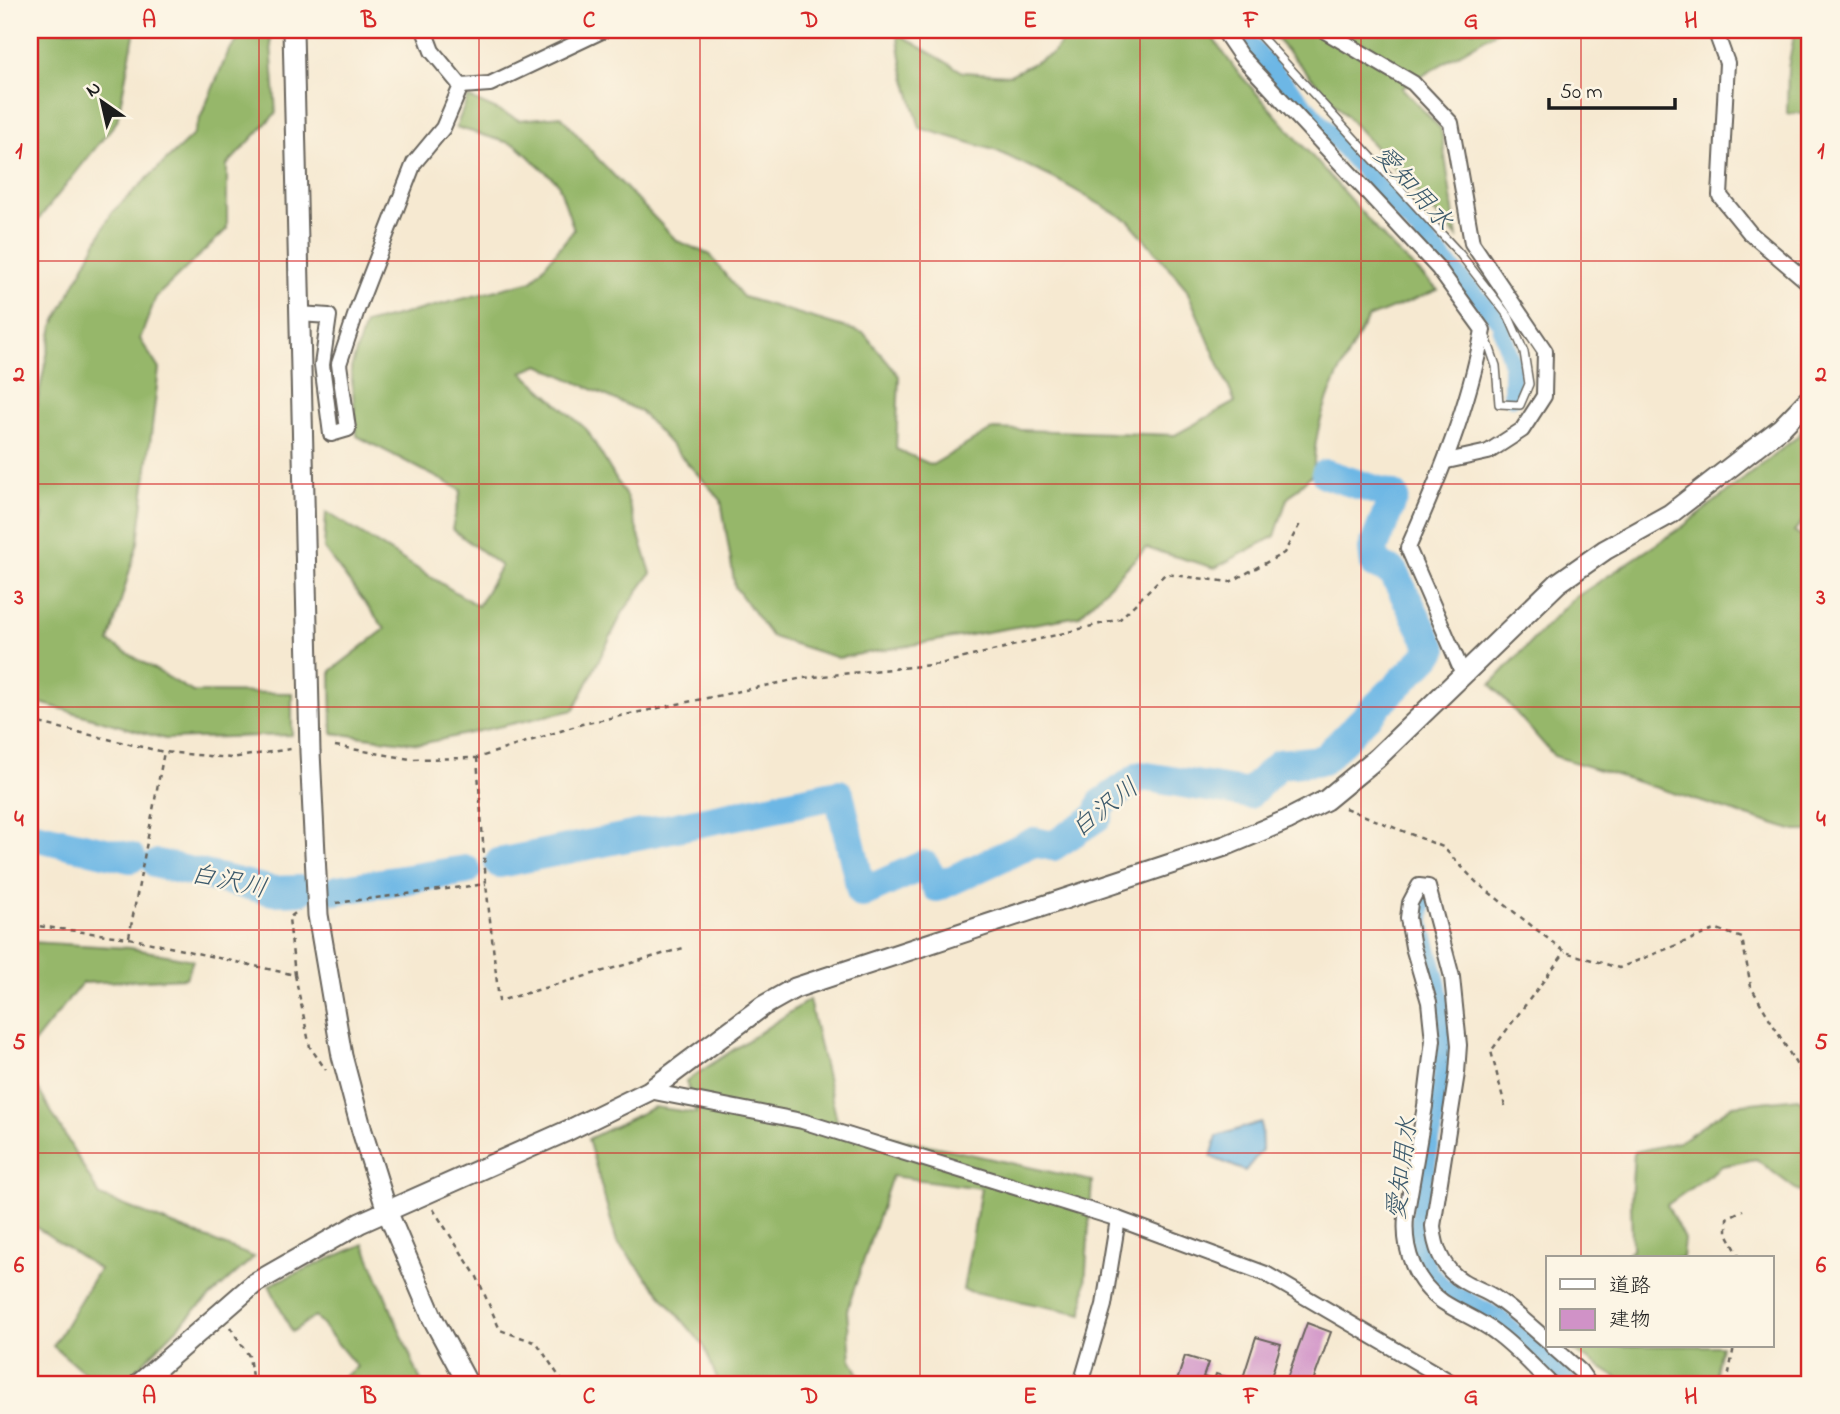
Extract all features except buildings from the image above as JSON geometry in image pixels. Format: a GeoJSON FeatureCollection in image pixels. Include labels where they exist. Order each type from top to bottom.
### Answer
{"type":"FeatureCollection","features":[{"type":"Feature","properties":{"kind":"street"},"geometry":{"type":"LineString","coordinates":[[293,30],[310,752],[318,915],[342,1056],[387,1211],[433,1319],[468,1384]]}},
{"type":"Feature","properties":{"kind":"street"},"geometry":{"type":"LineString","coordinates":[[424,30],[432,51],[461,86]]}},
{"type":"Feature","properties":{"kind":"street"},"geometry":{"type":"LineString","coordinates":[[461,86],[490,84],[604,30]]}},
{"type":"Feature","properties":{"kind":"street"},"geometry":{"type":"LineString","coordinates":[[1223,30],[1240,55],[1438,268],[1483,330],[1478,357],[1447,461],[1408,548],[1463,674]]}},
{"type":"Feature","properties":{"kind":"street"},"geometry":{"type":"LineString","coordinates":[[1322,30],[1413,83],[1451,124],[1472,243],[1545,351],[1544,396],[1522,430],[1488,452],[1447,461]]}},
{"type":"Feature","properties":{"kind":"street"},"geometry":{"type":"LineString","coordinates":[[1715,30],[1727,63],[1720,196],[1750,233],[1810,284]]}},
{"type":"Feature","properties":{"kind":"street"},"geometry":{"type":"LineString","coordinates":[[299,314],[329,316],[322,365],[331,434],[348,429],[339,364],[414,163],[443,128],[461,86]]}},
{"type":"Feature","properties":{"kind":"street"},"geometry":{"type":"LineString","coordinates":[[139,1384],[255,1283],[360,1223],[649,1091],[763,1006],[795,988],[1225,846],[1326,800],[1377,758],[1558,583],[1605,550],[1670,514],[1781,428],[1810,398]]}},
{"type":"Feature","properties":{"kind":"street"},"geometry":{"type":"LineString","coordinates":[[1546,1340],[1494,1296],[1451,1273],[1434,1242],[1433,1226],[1457,1073],[1458,1032],[1452,977],[1439,934],[1435,908],[1428,887],[1419,886],[1410,903],[1408,918],[1413,947],[1429,1002],[1433,1041],[1406,1217],[1408,1252],[1415,1271],[1434,1295],[1498,1334],[1551,1384]]}},
{"type":"Feature","properties":{"kind":"street"},"geometry":{"type":"LineString","coordinates":[[649,1091],[802,1121],[1118,1219],[1266,1274],[1454,1384]]}},
{"type":"Feature","properties":{"kind":"street"},"geometry":{"type":"LineString","coordinates":[[1081,1384],[1104,1305],[1118,1219]]}},
{"type":"Feature","properties":{"kind":"street"},"geometry":{"type":"LineString","coordinates":[[1554,1348],[1592,1383]]}},
{"type":"Feature","properties":{"kind":"lane"},"geometry":{"type":"LineString","coordinates":[[1255,30],[1460,254],[1509,317],[1524,352],[1530,384],[1520,405],[1499,404],[1496,366],[1483,330]]}},
{"type":"Feature","properties":{"kind":"path"},"geometry":{"type":"LineString","coordinates":[[335,746],[410,759],[477,758],[595,722],[803,678],[940,664],[1120,619],[1166,573],[1230,582],[1284,553],[1301,522]]}},
{"type":"Feature","properties":{"kind":"path"},"geometry":{"type":"LineString","coordinates":[[30,721],[164,752],[231,758],[294,748]]}},
{"type":"Feature","properties":{"kind":"path"},"geometry":{"type":"LineString","coordinates":[[128,938],[164,752]]}},
{"type":"Feature","properties":{"kind":"path"},"geometry":{"type":"LineString","coordinates":[[477,758],[486,884],[499,1001],[687,947]]}},
{"type":"Feature","properties":{"kind":"path"},"geometry":{"type":"LineString","coordinates":[[1326,800],[1443,847],[1476,882],[1565,952],[1619,968],[1717,929],[1742,938],[1751,987],[1810,1088]]}},
{"type":"Feature","properties":{"kind":"path"},"geometry":{"type":"LineString","coordinates":[[329,904],[486,884]]}},
{"type":"Feature","properties":{"kind":"path"},"geometry":{"type":"LineString","coordinates":[[302,907],[289,918],[295,975],[310,1047],[332,1077]]}},
{"type":"Feature","properties":{"kind":"path"},"geometry":{"type":"LineString","coordinates":[[30,925],[128,938],[295,975]]}},
{"type":"Feature","properties":{"kind":"path"},"geometry":{"type":"LineString","coordinates":[[1505,1105],[1491,1051],[1565,952]]}},
{"type":"Feature","properties":{"kind":"path"},"geometry":{"type":"LineString","coordinates":[[1801,1073],[1810,1072]]}},
{"type":"Feature","properties":{"kind":"path"},"geometry":{"type":"LineString","coordinates":[[423,1194],[477,1277],[500,1330],[537,1343],[564,1384]]}},
{"type":"Feature","properties":{"kind":"path"},"geometry":{"type":"LineString","coordinates":[[1740,1256],[1726,1227],[1727,1218],[1743,1210]]}},
{"type":"Feature","properties":{"kind":"path"},"geometry":{"type":"LineString","coordinates":[[220,1312],[249,1356],[253,1384]]}},
{"type":"Feature","properties":{"kind":"path"},"geometry":{"type":"LineString","coordinates":[[1727,1384],[1734,1348]]}},
{"type":"Feature","properties":{"kind":"green space"},"geometry":{"type":"Polygon","coordinates":[[[30,30],[135,30],[117,121],[30,230],[30,30]]]}},
{"type":"Feature","properties":{"kind":"green space"},"geometry":{"type":"Polygon","coordinates":[[[248,30],[270,30],[276,113],[227,165],[227,229],[156,297],[140,339],[159,369],[138,542],[109,642],[193,692],[292,693],[292,735],[165,739],[30,700],[30,573],[43,515],[30,486],[30,437],[53,326],[112,212],[193,135],[229,50],[248,30]]]}},
{"type":"Feature","properties":{"kind":"green space"},"geometry":{"type":"Polygon","coordinates":[[[1071,30],[1207,30],[1236,70],[1394,249],[1438,290],[1368,318],[1339,373],[1323,411],[1314,472],[1287,499],[1275,536],[1215,568],[1146,548],[1079,616],[838,658],[772,637],[735,587],[721,500],[640,411],[539,365],[522,372],[587,430],[627,498],[651,573],[623,612],[574,710],[421,744],[332,733],[331,671],[385,629],[324,549],[326,512],[478,606],[501,566],[452,529],[461,490],[357,436],[351,368],[365,324],[532,281],[574,230],[558,183],[516,145],[456,127],[468,97],[519,120],[561,116],[677,241],[709,254],[743,297],[864,333],[899,376],[896,449],[932,465],[993,429],[1175,435],[1235,402],[1186,288],[1129,221],[1059,181],[997,151],[920,128],[903,69],[897,33],[963,72],[1010,75],[1052,54],[1071,30]]]}},
{"type":"Feature","properties":{"kind":"green space"},"geometry":{"type":"Polygon","coordinates":[[[1268,30],[1499,30],[1402,88],[1441,129],[1457,237],[1268,30]]]}},
{"type":"Feature","properties":{"kind":"green space"},"geometry":{"type":"Polygon","coordinates":[[[1795,30],[1810,30],[1810,112],[1787,114],[1788,68],[1795,30]]]}},
{"type":"Feature","properties":{"kind":"green space"},"geometry":{"type":"Polygon","coordinates":[[[1810,421],[1810,513],[1794,531],[1810,542],[1810,831],[1795,831],[1554,756],[1491,684],[1570,601],[1681,528],[1797,437],[1810,421]]]}},
{"type":"Feature","properties":{"kind":"green space"},"geometry":{"type":"Polygon","coordinates":[[[30,942],[130,948],[193,960],[186,978],[82,983],[30,1048],[30,942]]]}},
{"type":"Feature","properties":{"kind":"green space"},"geometry":{"type":"Polygon","coordinates":[[[809,1000],[838,1125],[1092,1181],[1083,1314],[963,1290],[981,1188],[892,1176],[847,1310],[851,1359],[864,1384],[719,1384],[704,1346],[617,1242],[588,1139],[654,1107],[696,1113],[686,1081],[809,1000]]]}},
{"type":"Feature","properties":{"kind":"green space"},"geometry":{"type":"Polygon","coordinates":[[[30,1075],[100,1196],[254,1257],[192,1313],[122,1384],[98,1384],[53,1346],[99,1269],[30,1223],[30,1075]]]}},
{"type":"Feature","properties":{"kind":"green space"},"geometry":{"type":"Polygon","coordinates":[[[1799,1098],[1810,1115],[1810,1200],[1756,1159],[1722,1166],[1667,1205],[1684,1239],[1682,1256],[1624,1256],[1632,1249],[1634,1152],[1679,1142],[1733,1105],[1799,1098]]]}},
{"type":"Feature","properties":{"kind":"green space"},"geometry":{"type":"Polygon","coordinates":[[[364,1244],[422,1384],[333,1384],[357,1367],[315,1316],[292,1332],[269,1285],[364,1244]]]}},
{"type":"Feature","properties":{"kind":"green space"},"geometry":{"type":"Polygon","coordinates":[[[1569,1348],[1721,1348],[1714,1384],[1627,1384],[1569,1348]]]}},
{"type":"Feature","properties":{"kind":"water"},"geometry":{"type":"Polygon","coordinates":[[[1261,1122],[1262,1150],[1245,1171],[1211,1157],[1217,1136],[1261,1122]]]}},
{"type":"Feature","properties":{"kind":"waterway","name":"愛知用水"},"geometry":{"type":"LineString","coordinates":[[1237,30],[1500,322],[1512,365],[1512,398]]}},
{"type":"Feature","properties":{"kind":"waterway","name":"白沢川"},"geometry":{"type":"LineString","coordinates":[[499,863],[839,794],[862,893],[924,865],[937,887],[1034,842],[1053,846],[1098,816],[1102,803],[1141,776],[1249,794],[1279,764],[1323,760],[1433,650],[1393,572],[1375,564],[1373,549],[1394,496],[1326,474]]}},
{"type":"Feature","properties":{"kind":"waterway","name":"白沢川"},"geometry":{"type":"LineString","coordinates":[[30,835],[131,858]]}},
{"type":"Feature","properties":{"kind":"waterway","name":"白沢川"},"geometry":{"type":"LineString","coordinates":[[158,864],[273,891],[301,890]]}},
{"type":"Feature","properties":{"kind":"waterway","name":"白沢川"},"geometry":{"type":"LineString","coordinates":[[337,890],[466,870]]}},
{"type":"Feature","properties":{"kind":"waterway","name":"愛知用水"},"geometry":{"type":"LineString","coordinates":[[1423,891],[1421,922],[1438,986],[1445,1032],[1441,1083],[1418,1232],[1420,1251],[1430,1273],[1446,1289],[1499,1318],[1571,1384]]}}]}
